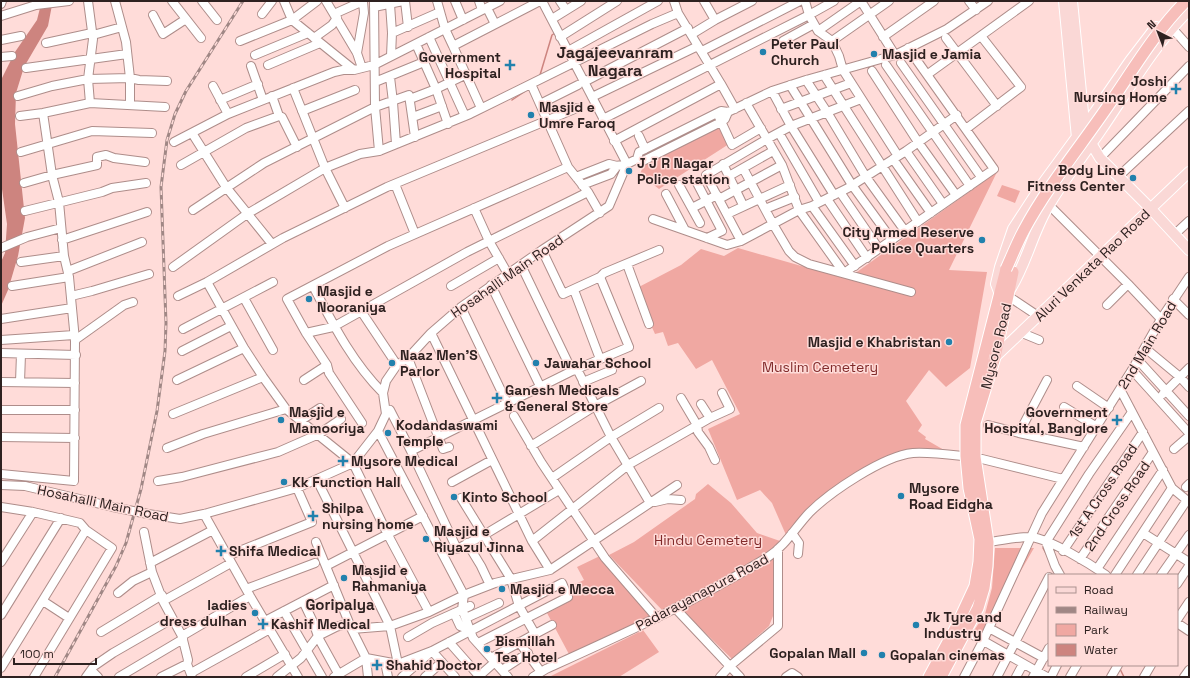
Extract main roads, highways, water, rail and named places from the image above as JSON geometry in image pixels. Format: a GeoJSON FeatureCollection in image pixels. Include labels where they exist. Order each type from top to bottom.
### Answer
{"type":"FeatureCollection","features":[{"type":"Feature","properties":{"kind":"highway"},"geometry":{"type":"LineString","coordinates":[[1006,293],[1009,270],[1024,230],[1052,186],[1154,37],[1186,1]]}},
{"type":"Feature","properties":{"kind":"highway"},"geometry":{"type":"LineString","coordinates":[[1009,270],[1027,231],[1057,185],[1097,130],[1157,41],[1189,5]]}},
{"type":"Feature","properties":{"kind":"highway","name":"Mysore Road"},"geometry":{"type":"LineString","coordinates":[[929,677],[955,629],[975,586],[979,562],[980,539],[970,488],[974,457],[975,423],[995,357],[1006,293]]}},
{"type":"Feature","properties":{"kind":"highway","name":"Mysore Road"},"geometry":{"type":"LineString","coordinates":[[941,677],[978,608],[984,588],[988,542],[974,457],[966,425],[1006,293]]}},
{"type":"Feature","properties":{"kind":"main road"},"geometry":{"type":"LineString","coordinates":[[1064,1],[1077,138],[1119,176],[1189,250]]}},
{"type":"Feature","properties":{"kind":"main road"},"geometry":{"type":"LineString","coordinates":[[1072,1],[1082,111],[1089,148]]}},
{"type":"Feature","properties":{"kind":"main road"},"geometry":{"type":"LineString","coordinates":[[1180,1],[1165,16],[1130,61],[1077,138],[1041,186],[1013,229],[996,284],[1006,293],[1019,276],[1033,239],[1049,205],[1156,49],[1172,28],[1189,10]]}},
{"type":"Feature","properties":{"kind":"main road"},"geometry":{"type":"LineString","coordinates":[[1082,111],[1087,116],[1091,117]]}},
{"type":"Feature","properties":{"kind":"main road","name":"Aluri Venkata Rao Road"},"geometry":{"type":"LineString","coordinates":[[995,357],[1189,172]]}},
{"type":"Feature","properties":{"kind":"water"},"geometry":{"type":"Polygon","coordinates":[[[41,4],[52,5],[48,26],[24,67],[16,93],[15,124],[25,218],[18,256],[8,290],[1,306],[1,262],[5,253],[7,224],[1,182],[1,80],[15,52],[37,20],[41,4]]]}},
{"type":"Feature","properties":{"kind":"waterway"},"geometry":{"type":"LineString","coordinates":[[540,75],[552,35],[555,33]]}},
{"type":"Feature","properties":{"kind":"waterway"},"geometry":{"type":"LineString","coordinates":[[512,100],[524,92]]}},
{"type":"Feature","properties":{"kind":"waterway"},"geometry":{"type":"LineString","coordinates":[[1043,548],[1048,557]]}},
{"type":"Feature","properties":{"kind":"waterway"},"geometry":{"type":"LineString","coordinates":[[1120,669],[1124,677]]}},
{"type":"Feature","properties":{"kind":"railway"},"geometry":{"type":"LineString","coordinates":[[55,677],[116,566],[126,543],[141,489],[157,411],[165,351],[166,323],[161,187],[167,140],[175,114],[186,91],[243,1]]}},
{"type":"Feature","properties":{"kind":"place","name":"Peter Paul Church"},"geometry":{"type":"Point","coordinates":[763,52]}},
{"type":"Feature","properties":{"kind":"place","name":"Masjid e Jamia"},"geometry":{"type":"Point","coordinates":[874,54]}},
{"type":"Feature","properties":{"kind":"place","name":"Government Hospital"},"geometry":{"type":"Point","coordinates":[510,65]}},
{"type":"Feature","properties":{"kind":"place","name":"Joshi Nursing Home"},"geometry":{"type":"Point","coordinates":[1176,89]}},
{"type":"Feature","properties":{"kind":"place","name":"Masjid e Umre Faroq"},"geometry":{"type":"Point","coordinates":[531,115]}},
{"type":"Feature","properties":{"kind":"place","name":"J J R Nagar Police station"},"geometry":{"type":"Point","coordinates":[629,171]}},
{"type":"Feature","properties":{"kind":"place","name":"Body Line Fitness Center"},"geometry":{"type":"Point","coordinates":[1133,178]}},
{"type":"Feature","properties":{"kind":"place","name":"City Armed Reserve Police Quarters"},"geometry":{"type":"Point","coordinates":[982,240]}},
{"type":"Feature","properties":{"kind":"place","name":"Masjid e Nooraniya"},"geometry":{"type":"Point","coordinates":[309,299]}},
{"type":"Feature","properties":{"kind":"place","name":"Masjid e Khabristan"},"geometry":{"type":"Point","coordinates":[949,342]}},
{"type":"Feature","properties":{"kind":"place","name":"Naaz Men'S Parlor"},"geometry":{"type":"Point","coordinates":[392,363]}},
{"type":"Feature","properties":{"kind":"place","name":"Jawahar School"},"geometry":{"type":"Point","coordinates":[536,363]}},
{"type":"Feature","properties":{"kind":"place","name":"Ganesh Medicals & General Store"},"geometry":{"type":"Point","coordinates":[497,398]}},
{"type":"Feature","properties":{"kind":"place","name":"Masjid e Mamooriya"},"geometry":{"type":"Point","coordinates":[281,420]}},
{"type":"Feature","properties":{"kind":"place","name":"Government Hospital, Banglore"},"geometry":{"type":"Point","coordinates":[1117,420]}},
{"type":"Feature","properties":{"kind":"place","name":"Kodandaswami Temple"},"geometry":{"type":"Point","coordinates":[388,433]}},
{"type":"Feature","properties":{"kind":"place","name":"Mysore Medical"},"geometry":{"type":"Point","coordinates":[343,461]}},
{"type":"Feature","properties":{"kind":"place","name":"Kk Function Hall"},"geometry":{"type":"Point","coordinates":[284,482]}},
{"type":"Feature","properties":{"kind":"place","name":"Mysore Road Eidgha"},"geometry":{"type":"Point","coordinates":[901,496]}},
{"type":"Feature","properties":{"kind":"place","name":"Kinto School"},"geometry":{"type":"Point","coordinates":[454,497]}},
{"type":"Feature","properties":{"kind":"place","name":"Shilpa nursing home"},"geometry":{"type":"Point","coordinates":[313,516]}},
{"type":"Feature","properties":{"kind":"place","name":"Masjid e Riyazul Jinna"},"geometry":{"type":"Point","coordinates":[426,539]}},
{"type":"Feature","properties":{"kind":"place","name":"Shifa Medical"},"geometry":{"type":"Point","coordinates":[221,551]}},
{"type":"Feature","properties":{"kind":"place","name":"Masjid e Rahmaniya"},"geometry":{"type":"Point","coordinates":[344,578]}},
{"type":"Feature","properties":{"kind":"place","name":"Masjid e Mecca"},"geometry":{"type":"Point","coordinates":[502,589]}},
{"type":"Feature","properties":{"kind":"place","name":"ladies dress dulhan"},"geometry":{"type":"Point","coordinates":[255,613]}},
{"type":"Feature","properties":{"kind":"place","name":"Kashif Medical"},"geometry":{"type":"Point","coordinates":[263,624]}},
{"type":"Feature","properties":{"kind":"place","name":"Jk Tyre and Industry"},"geometry":{"type":"Point","coordinates":[916,625]}},
{"type":"Feature","properties":{"kind":"place","name":"Bismillah Tea Hotel"},"geometry":{"type":"Point","coordinates":[487,649]}},
{"type":"Feature","properties":{"kind":"place","name":"Gopalan Mall"},"geometry":{"type":"Point","coordinates":[864,653]}},
{"type":"Feature","properties":{"kind":"place","name":"Gopalan cinemas"},"geometry":{"type":"Point","coordinates":[882,655]}},
{"type":"Feature","properties":{"kind":"place","name":"Shahid Doctor"},"geometry":{"type":"Point","coordinates":[377,665]}},
{"type":"Feature","properties":{"kind":"district","name":"Jagajeevanram Nagara"},"geometry":{"type":"Point","coordinates":[615,61]}},
{"type":"Feature","properties":{"kind":"district","name":"Goripalya"},"geometry":{"type":"Point","coordinates":[340,605]}},
{"type":"Feature","properties":{"kind":"park label","name":"Muslim Cemetery"},"geometry":{"type":"Point","coordinates":[820,367]}},
{"type":"Feature","properties":{"kind":"park label","name":"Hindu Cemetery"},"geometry":{"type":"Point","coordinates":[708,540]}}]}
